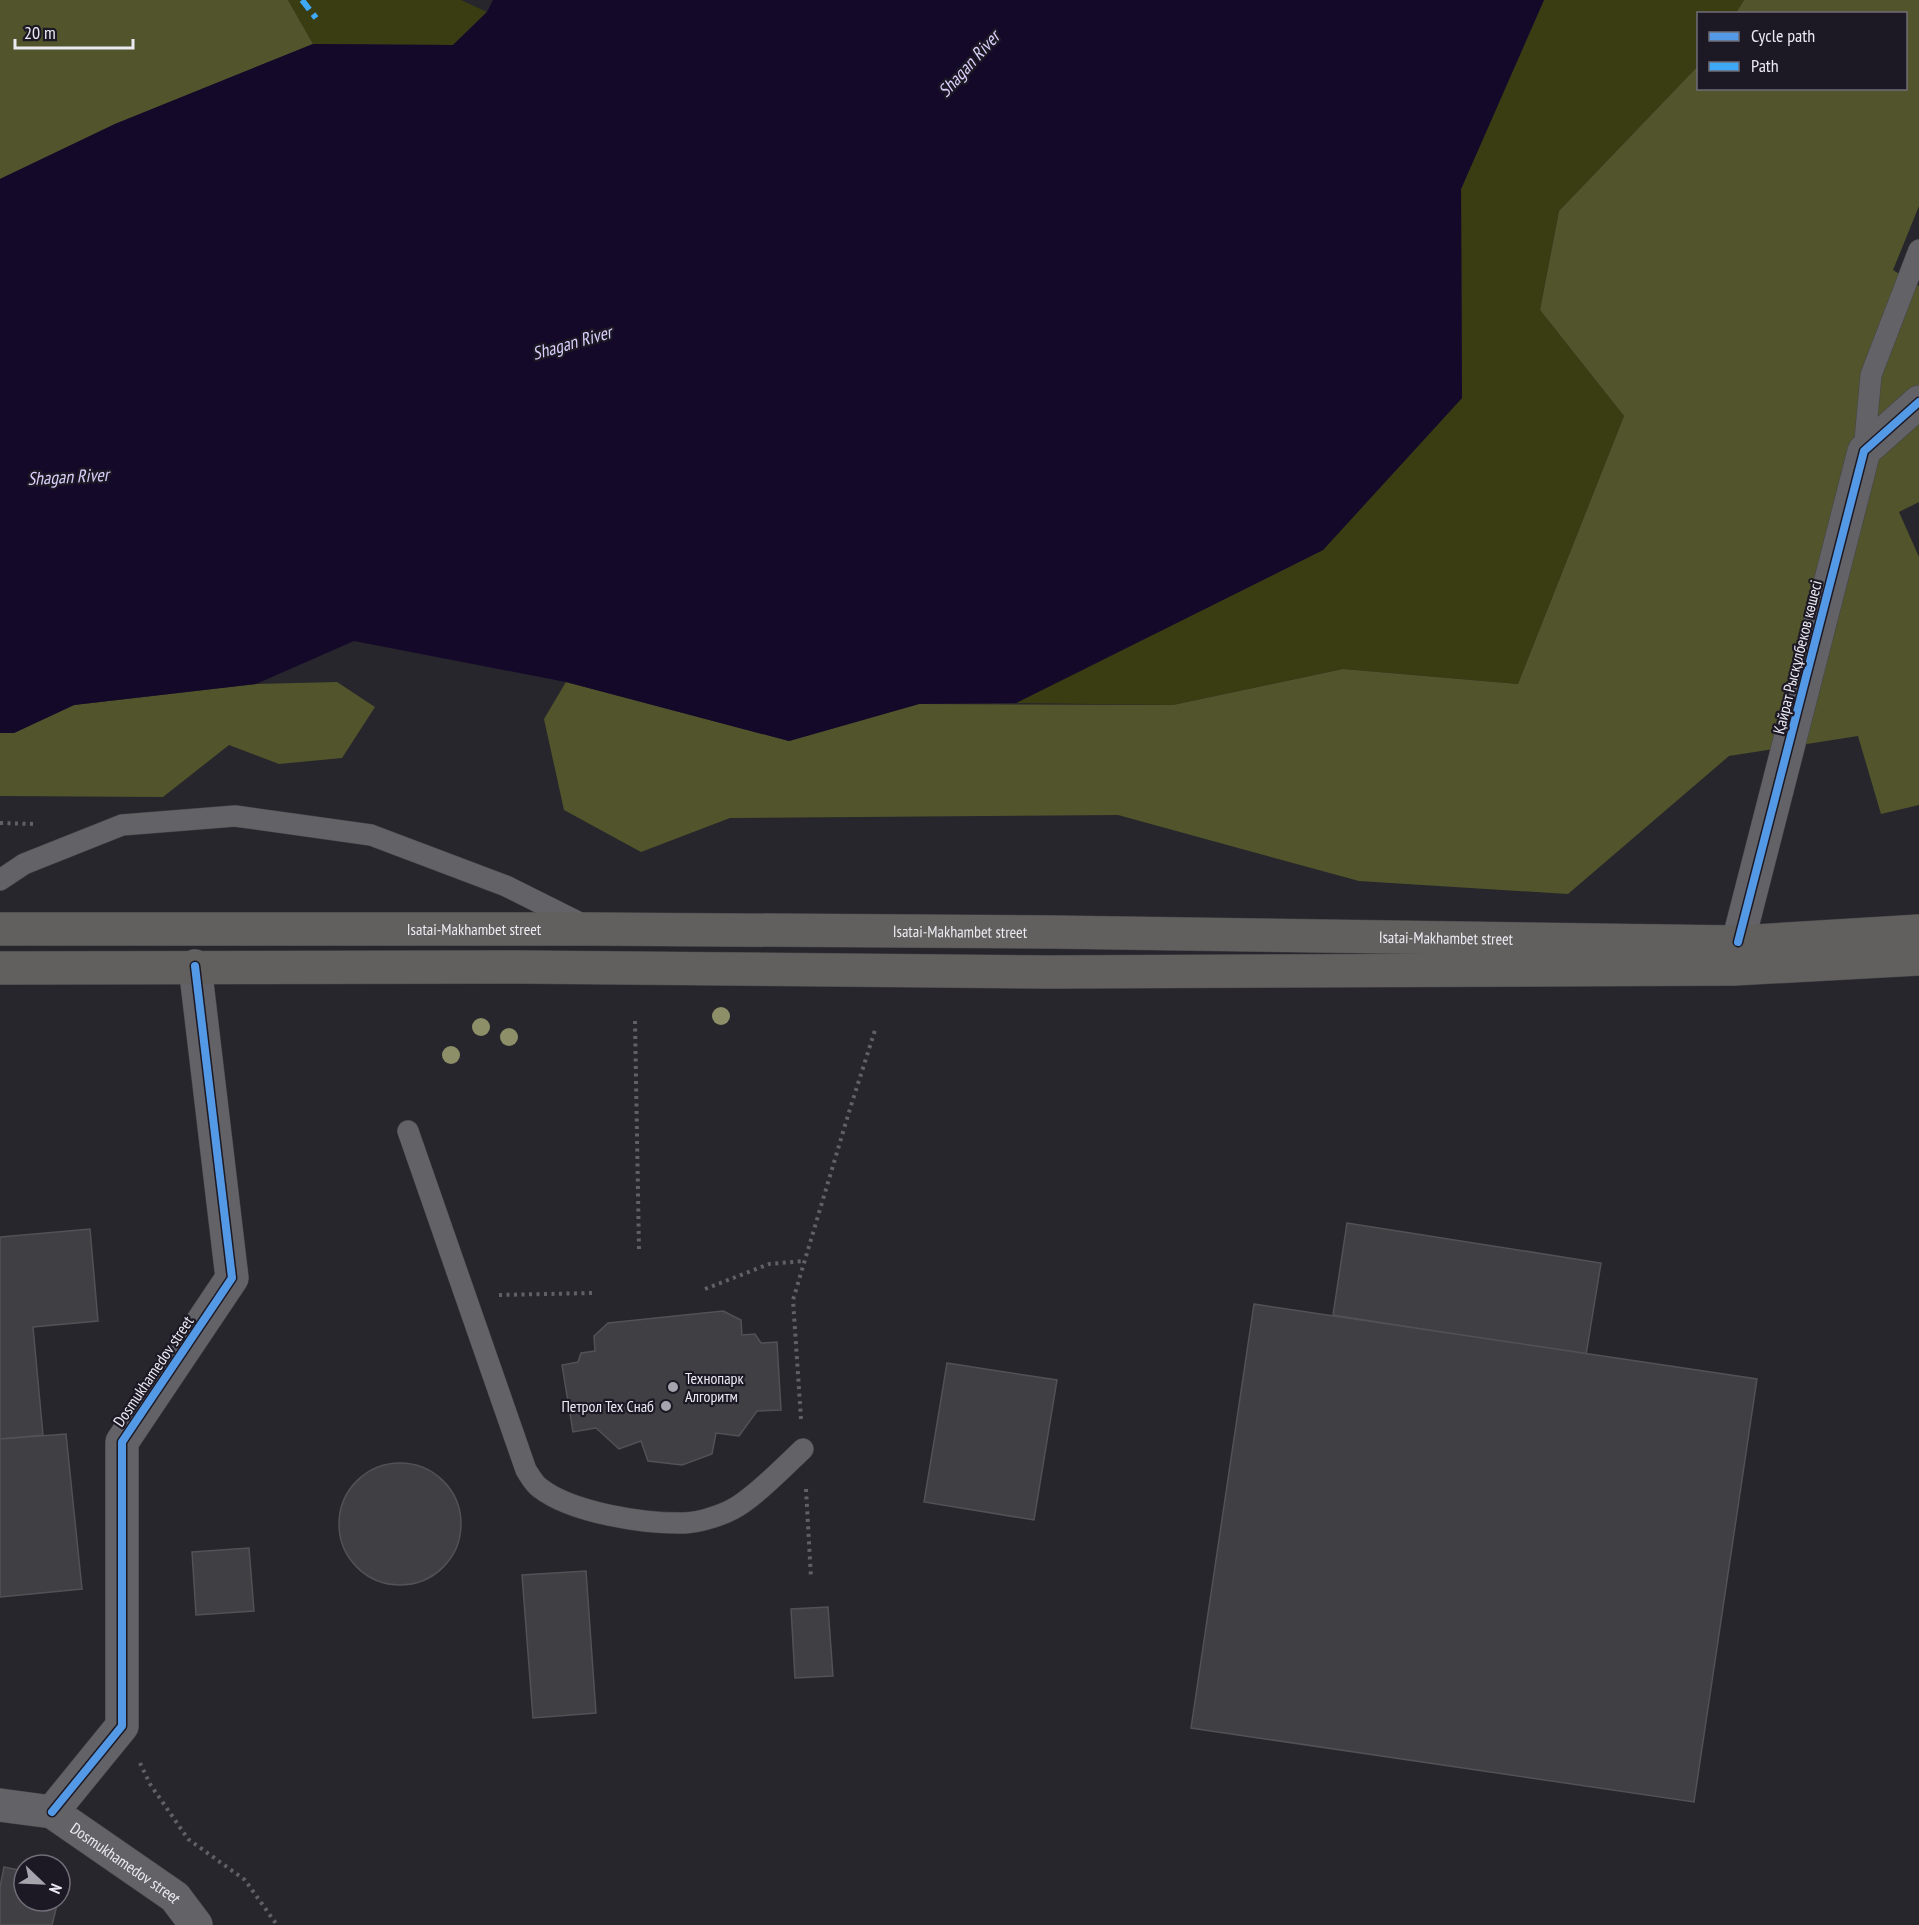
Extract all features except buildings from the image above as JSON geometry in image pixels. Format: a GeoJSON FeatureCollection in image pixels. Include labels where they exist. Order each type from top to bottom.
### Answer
{"type":"FeatureCollection","features":[{"type":"Feature","properties":{"kind":"main road","name":"Isatai-Makhambet street"},"geometry":{"type":"LineString","coordinates":[[0,929],[1051,932],[1738,942],[1919,931]]}},
{"type":"Feature","properties":{"kind":"main road","name":"Isatai-Makhambet street"},"geometry":{"type":"LineString","coordinates":[[0,968],[542,967],[1049,972],[1734,969],[1919,959]]}},
{"type":"Feature","properties":{"kind":"street"},"geometry":{"type":"LineString","coordinates":[[1864,451],[1919,402]]}},
{"type":"Feature","properties":{"kind":"street","name":"Қайрат Рысқұлбеков көшесі"},"geometry":{"type":"LineString","coordinates":[[1738,942],[1864,451]]}},
{"type":"Feature","properties":{"kind":"street","name":"Dosmukhamedov street"},"geometry":{"type":"LineString","coordinates":[[195,966],[232,1278],[122,1442],[122,1726],[52,1812],[175,1897],[196,1925]]}},
{"type":"Feature","properties":{"kind":"street"},"geometry":{"type":"LineString","coordinates":[[0,1805],[52,1812]]}},
{"type":"Feature","properties":{"kind":"lane"},"geometry":{"type":"LineString","coordinates":[[1864,451],[1871,375],[1919,250]]}},
{"type":"Feature","properties":{"kind":"lane"},"geometry":{"type":"LineString","coordinates":[[0,880],[24,864],[122,825],[235,816],[371,835],[506,886],[591,929]]}},
{"type":"Feature","properties":{"kind":"lane"},"geometry":{"type":"LineString","coordinates":[[408,1131],[526,1470],[538,1487],[562,1502],[608,1515],[659,1522],[687,1523],[735,1508],[803,1449]]}},
{"type":"Feature","properties":{"kind":"path"},"geometry":{"type":"LineString","coordinates":[[635,1021],[639,1251]]}},
{"type":"Feature","properties":{"kind":"path"},"geometry":{"type":"LineString","coordinates":[[812,1578],[794,1300],[876,1027]]}},
{"type":"Feature","properties":{"kind":"path"},"geometry":{"type":"LineString","coordinates":[[705,1289],[769,1263],[805,1261]]}},
{"type":"Feature","properties":{"kind":"path"},"geometry":{"type":"LineString","coordinates":[[465,1296],[594,1293]]}},
{"type":"Feature","properties":{"kind":"path"},"geometry":{"type":"LineString","coordinates":[[122,1726],[150,1784],[188,1839],[245,1880],[277,1925]]}},
{"type":"Feature","properties":{"kind":"shaded area"},"geometry":{"type":"Polygon","coordinates":[[[288,0],[461,0],[487,12],[453,45],[313,44],[288,0]]]}},
{"type":"Feature","properties":{"kind":"shaded area"},"geometry":{"type":"Polygon","coordinates":[[[1544,0],[1744,0],[1737,12],[1697,12],[1697,67],[1559,211],[1540,310],[1624,416],[1518,684],[1343,669],[1173,705],[1016,703],[1323,550],[1462,398],[1461,189],[1544,0]]]}},
{"type":"Feature","properties":{"kind":"green space"},"geometry":{"type":"Polygon","coordinates":[[[0,0],[288,0],[313,44],[115,124],[0,179],[0,0]]]}},
{"type":"Feature","properties":{"kind":"green space"},"geometry":{"type":"Polygon","coordinates":[[[1744,0],[1919,0],[1919,206],[1893,270],[1919,286],[1919,502],[1899,512],[1919,557],[1919,805],[1881,814],[1858,736],[1729,756],[1568,894],[1359,881],[1118,815],[730,818],[641,852],[564,810],[544,719],[566,682],[789,741],[919,704],[1173,705],[1343,669],[1518,684],[1624,416],[1540,310],[1559,211],[1697,67],[1697,90],[1907,90],[1907,12],[1737,12],[1744,0]]]}},
{"type":"Feature","properties":{"kind":"green space"},"geometry":{"type":"Polygon","coordinates":[[[337,682],[375,707],[342,758],[279,764],[229,745],[163,797],[0,796],[0,733],[14,733],[74,705],[256,684],[337,682]]]}},
{"type":"Feature","properties":{"kind":"water","name":"Shagan River"},"geometry":{"type":"Polygon","coordinates":[[[493,0],[1544,0],[1461,189],[1462,398],[1323,550],[1016,703],[919,704],[789,741],[566,682],[354,641],[256,684],[74,705],[14,733],[0,733],[0,179],[115,124],[313,44],[453,45],[487,12],[493,0]]]}},
{"type":"Feature","properties":{"kind":"marked path"},"geometry":{"type":"LineString","coordinates":[[302,0],[316,18]]}},
{"type":"Feature","properties":{"kind":"cycle path"},"geometry":{"type":"LineString","coordinates":[[1738,942],[1864,451],[1919,402]]}},
{"type":"Feature","properties":{"kind":"cycle path"},"geometry":{"type":"LineString","coordinates":[[52,1812],[122,1726],[122,1442],[232,1278],[195,966]]}},
{"type":"Feature","properties":{"kind":"place","name":"Технопарк Алгоритм"},"geometry":{"type":"Point","coordinates":[673,1387]}},
{"type":"Feature","properties":{"kind":"place","name":"Петрол Тех Снаб"},"geometry":{"type":"Point","coordinates":[666,1406]}}]}
